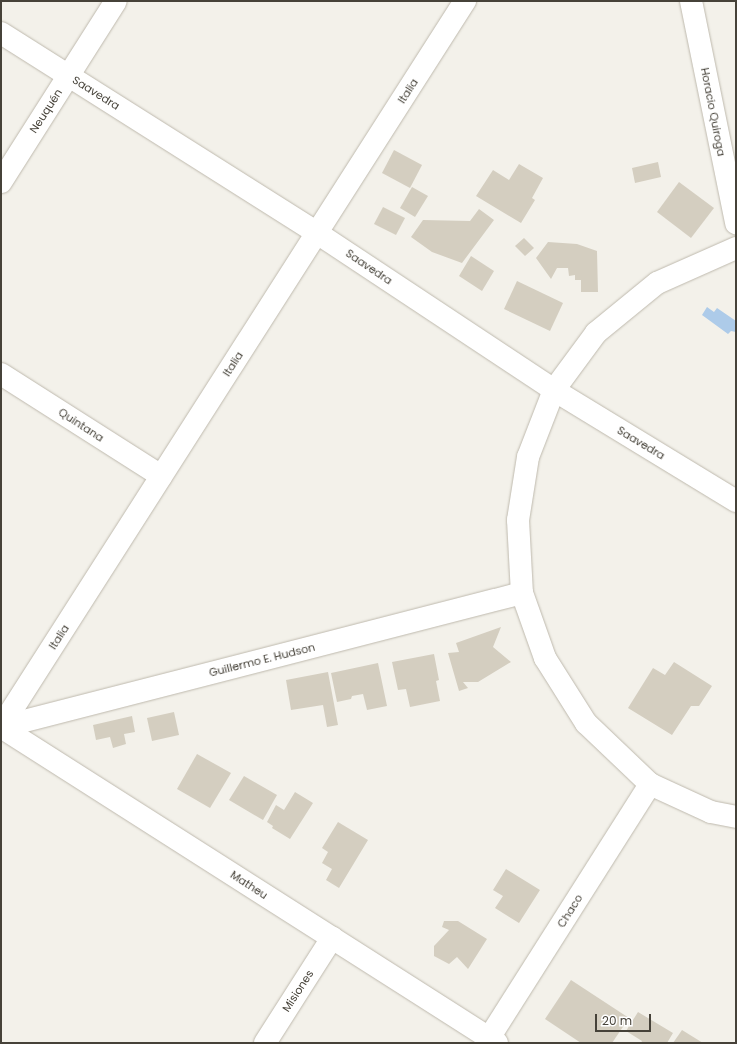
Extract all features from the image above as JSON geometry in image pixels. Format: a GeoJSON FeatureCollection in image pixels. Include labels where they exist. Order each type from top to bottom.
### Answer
{"type":"FeatureCollection","features":[{"type":"Feature","properties":{"kind":"street","name":"Neuquén"},"geometry":{"type":"LineString","coordinates":[[1,182],[116,1]]}},
{"type":"Feature","properties":{"kind":"street","name":"Italia"},"geometry":{"type":"LineString","coordinates":[[1,727],[465,1]]}},
{"type":"Feature","properties":{"kind":"street","name":"Horacio Quiroga"},"geometry":{"type":"LineString","coordinates":[[691,1],[736,223]]}},
{"type":"Feature","properties":{"kind":"street","name":"Saavedra"},"geometry":{"type":"LineString","coordinates":[[1,33],[317,232],[554,390],[736,502]]}},
{"type":"Feature","properties":{"kind":"street"},"geometry":{"type":"LineString","coordinates":[[736,248],[657,283],[596,333],[554,390],[528,457],[518,520],[522,593],[545,658],[586,723],[650,784],[711,812],[736,818]]}},
{"type":"Feature","properties":{"kind":"street","name":"Quintana"},"geometry":{"type":"LineString","coordinates":[[1,374],[161,476]]}},
{"type":"Feature","properties":{"kind":"street","name":"Guillermo E. Hudson"},"geometry":{"type":"LineString","coordinates":[[1,727],[522,593]]}},
{"type":"Feature","properties":{"kind":"street","name":"Matheu"},"geometry":{"type":"LineString","coordinates":[[1,727],[493,1041]]}},
{"type":"Feature","properties":{"kind":"street","name":"Chaco"},"geometry":{"type":"LineString","coordinates":[[493,1041],[650,784]]}},
{"type":"Feature","properties":{"kind":"street","name":"Misiones"},"geometry":{"type":"LineString","coordinates":[[264,1043],[332,938]]}},
{"type":"Feature","properties":{"kind":"water"},"geometry":{"type":"Polygon","coordinates":[[[707,307],[714,312],[717,308],[736,321],[736,332],[731,331],[728,334],[702,315],[707,307]]]}},
{"type":"Feature","properties":{"kind":"building"},"geometry":{"type":"Polygon","coordinates":[[[394,150],[422,165],[410,188],[382,173],[394,150]]]}},
{"type":"Feature","properties":{"kind":"building"},"geometry":{"type":"Polygon","coordinates":[[[658,162],[661,177],[635,183],[632,168],[658,162]]]}},
{"type":"Feature","properties":{"kind":"building"},"geometry":{"type":"Polygon","coordinates":[[[519,164],[543,178],[532,198],[535,200],[521,223],[476,196],[493,170],[509,180],[519,164]]]}},
{"type":"Feature","properties":{"kind":"building"},"geometry":{"type":"Polygon","coordinates":[[[679,182],[714,208],[691,238],[657,212],[679,182]]]}},
{"type":"Feature","properties":{"kind":"building"},"geometry":{"type":"Polygon","coordinates":[[[412,187],[428,196],[415,217],[400,208],[412,187]]]}},
{"type":"Feature","properties":{"kind":"building"},"geometry":{"type":"Polygon","coordinates":[[[383,207],[405,218],[396,235],[374,224],[383,207]]]}},
{"type":"Feature","properties":{"kind":"building"},"geometry":{"type":"Polygon","coordinates":[[[479,209],[494,220],[462,263],[432,252],[411,237],[423,220],[470,221],[479,209]]]}},
{"type":"Feature","properties":{"kind":"building"},"geometry":{"type":"Polygon","coordinates":[[[524,238],[534,248],[525,256],[515,246],[524,238]]]}},
{"type":"Feature","properties":{"kind":"building"},"geometry":{"type":"Polygon","coordinates":[[[548,242],[577,244],[597,251],[598,292],[581,292],[581,280],[575,280],[575,275],[569,276],[568,268],[557,268],[551,279],[536,258],[548,242]]]}},
{"type":"Feature","properties":{"kind":"building"},"geometry":{"type":"Polygon","coordinates":[[[471,256],[494,271],[482,291],[459,276],[471,256]]]}},
{"type":"Feature","properties":{"kind":"building"},"geometry":{"type":"Polygon","coordinates":[[[517,281],[563,303],[550,331],[504,309],[517,281]]]}},
{"type":"Feature","properties":{"kind":"building"},"geometry":{"type":"Polygon","coordinates":[[[501,627],[493,647],[511,662],[478,682],[463,682],[468,688],[459,691],[448,653],[459,652],[456,643],[501,627]]]}},
{"type":"Feature","properties":{"kind":"building"},"geometry":{"type":"Polygon","coordinates":[[[434,654],[439,680],[436,681],[440,701],[410,707],[406,689],[398,690],[392,662],[434,654]]]}},
{"type":"Feature","properties":{"kind":"building"},"geometry":{"type":"Polygon","coordinates":[[[674,662],[712,686],[699,706],[691,706],[672,735],[628,708],[653,668],[665,675],[674,662]]]}},
{"type":"Feature","properties":{"kind":"building"},"geometry":{"type":"Polygon","coordinates":[[[378,663],[387,706],[367,710],[363,694],[352,696],[351,699],[337,702],[331,673],[378,663]]]}},
{"type":"Feature","properties":{"kind":"building"},"geometry":{"type":"Polygon","coordinates":[[[328,672],[338,725],[327,727],[323,705],[291,710],[286,680],[328,672]]]}},
{"type":"Feature","properties":{"kind":"building"},"geometry":{"type":"Polygon","coordinates":[[[174,712],[179,735],[152,741],[147,718],[174,712]]]}},
{"type":"Feature","properties":{"kind":"building"},"geometry":{"type":"Polygon","coordinates":[[[132,716],[135,732],[124,734],[126,744],[113,748],[110,737],[96,740],[93,725],[132,716]]]}},
{"type":"Feature","properties":{"kind":"building"},"geometry":{"type":"Polygon","coordinates":[[[197,754],[231,773],[210,808],[177,789],[197,754]]]}},
{"type":"Feature","properties":{"kind":"building"},"geometry":{"type":"Polygon","coordinates":[[[244,776],[277,795],[263,820],[229,800],[244,776]]]}},
{"type":"Feature","properties":{"kind":"building"},"geometry":{"type":"Polygon","coordinates":[[[295,792],[313,803],[290,839],[272,828],[273,826],[267,822],[276,805],[284,810],[295,792]]]}},
{"type":"Feature","properties":{"kind":"building"},"geometry":{"type":"Polygon","coordinates":[[[338,822],[368,840],[339,888],[326,880],[332,869],[322,863],[328,852],[322,848],[338,822]]]}},
{"type":"Feature","properties":{"kind":"building"},"geometry":{"type":"Polygon","coordinates":[[[506,869],[540,890],[519,923],[495,908],[503,896],[493,890],[506,869]]]}},
{"type":"Feature","properties":{"kind":"building"},"geometry":{"type":"Polygon","coordinates":[[[444,921],[458,921],[487,939],[468,969],[457,957],[449,964],[434,956],[434,946],[449,930],[442,927],[444,921]]]}},
{"type":"Feature","properties":{"kind":"building"},"geometry":{"type":"Polygon","coordinates":[[[571,980],[629,1018],[612,1043],[581,1043],[545,1019],[571,980]]]}},
{"type":"Feature","properties":{"kind":"building"},"geometry":{"type":"Polygon","coordinates":[[[638,1012],[673,1033],[667,1043],[641,1043],[642,1041],[626,1031],[638,1012]]]}},
{"type":"Feature","properties":{"kind":"building"},"geometry":{"type":"Polygon","coordinates":[[[682,1030],[703,1043],[673,1043],[682,1030]]]}}]}
